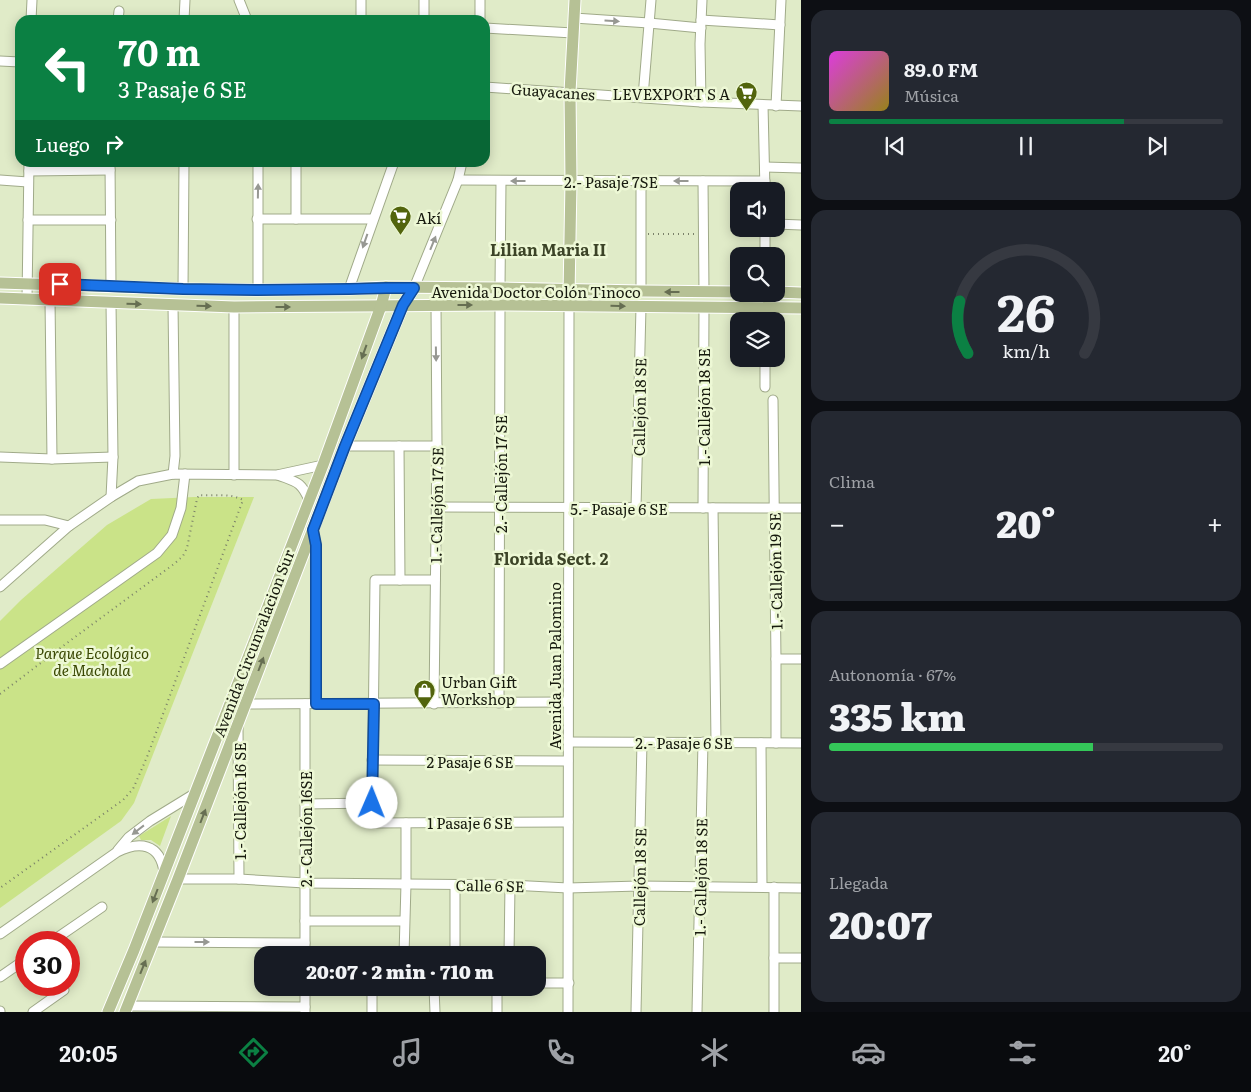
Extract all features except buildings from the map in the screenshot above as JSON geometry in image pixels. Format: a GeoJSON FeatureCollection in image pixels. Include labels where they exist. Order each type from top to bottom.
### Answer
{"type":"FeatureCollection","features":[{"type":"Feature","properties":{"kind":"main road","name":"Avenida Juan Palomino"},"geometry":{"type":"LineString","coordinates":[[569,305],[570,92],[575,0]]}},
{"type":"Feature","properties":{"kind":"main road","name":"Avenida Doctor Colón Tinoco"},"geometry":{"type":"LineString","coordinates":[[0,283],[258,290],[500,288],[641,292],[730,292]]}},
{"type":"Feature","properties":{"kind":"main road","name":"Avenida Circunvalacion Sur"},"geometry":{"type":"LineString","coordinates":[[111,1011],[302,518],[382,306],[386,288]]}},
{"type":"Feature","properties":{"kind":"main road","name":"Avenida Circunvalacion Sur"},"geometry":{"type":"LineString","coordinates":[[126,1009],[228,751],[345,446],[403,305],[414,288]]}},
{"type":"Feature","properties":{"kind":"main road"},"geometry":{"type":"LineString","coordinates":[[785,292],[801,293]]}},
{"type":"Feature","properties":{"kind":"main road","name":"Avenida Doctor Colón Tinoco"},"geometry":{"type":"LineString","coordinates":[[0,298],[234,307],[569,305],[801,308]]}},
{"type":"Feature","properties":{"kind":"main road"},"geometry":{"type":"LineString","coordinates":[[302,518],[314,526]]}},
{"type":"Feature","properties":{"kind":"main road"},"geometry":{"type":"LineString","coordinates":[[213,746],[228,751]]}},
{"type":"Feature","properties":{"kind":"street"},"geometry":{"type":"LineString","coordinates":[[31,15],[32,0]]}},
{"type":"Feature","properties":{"kind":"street"},"geometry":{"type":"LineString","coordinates":[[184,0],[184,15]]}},
{"type":"Feature","properties":{"kind":"street"},"geometry":{"type":"LineString","coordinates":[[239,0],[245,15]]}},
{"type":"Feature","properties":{"kind":"street"},"geometry":{"type":"LineString","coordinates":[[361,0],[361,15]]}},
{"type":"Feature","properties":{"kind":"street"},"geometry":{"type":"LineString","coordinates":[[424,0],[424,15]]}},
{"type":"Feature","properties":{"kind":"street"},"geometry":{"type":"LineString","coordinates":[[480,0],[480,15]]}},
{"type":"Feature","properties":{"kind":"street"},"geometry":{"type":"LineString","coordinates":[[643,97],[651,0]]}},
{"type":"Feature","properties":{"kind":"street"},"geometry":{"type":"LineString","coordinates":[[701,102],[702,0]]}},
{"type":"Feature","properties":{"kind":"street"},"geometry":{"type":"LineString","coordinates":[[776,106],[781,0]]}},
{"type":"Feature","properties":{"kind":"street"},"geometry":{"type":"LineString","coordinates":[[574,18],[649,23],[780,25]]}},
{"type":"Feature","properties":{"kind":"street"},"geometry":{"type":"LineString","coordinates":[[490,28],[573,33]]}},
{"type":"Feature","properties":{"kind":"street"},"geometry":{"type":"LineString","coordinates":[[0,61],[15,62]]}},
{"type":"Feature","properties":{"kind":"street","name":"Guayacanes"},"geometry":{"type":"LineString","coordinates":[[490,87],[701,102],[801,106]]}},
{"type":"Feature","properties":{"kind":"street"},"geometry":{"type":"LineString","coordinates":[[763,105],[765,181]]}},
{"type":"Feature","properties":{"kind":"street"},"geometry":{"type":"LineString","coordinates":[[27,299],[29,167]]}},
{"type":"Feature","properties":{"kind":"street"},"geometry":{"type":"LineString","coordinates":[[110,167],[111,286]]}},
{"type":"Feature","properties":{"kind":"street"},"geometry":{"type":"LineString","coordinates":[[183,289],[184,167]]}},
{"type":"Feature","properties":{"kind":"street"},"geometry":{"type":"LineString","coordinates":[[258,167],[258,290]]}},
{"type":"Feature","properties":{"kind":"street"},"geometry":{"type":"LineString","coordinates":[[296,167],[296,219]]}},
{"type":"Feature","properties":{"kind":"street"},"geometry":{"type":"LineString","coordinates":[[349,289],[392,167]]}},
{"type":"Feature","properties":{"kind":"street"},"geometry":{"type":"LineString","coordinates":[[414,288],[458,180],[461,167]]}},
{"type":"Feature","properties":{"kind":"street"},"geometry":{"type":"LineString","coordinates":[[765,168],[801,168]]}},
{"type":"Feature","properties":{"kind":"street"},"geometry":{"type":"LineString","coordinates":[[0,180],[28,182]]}},
{"type":"Feature","properties":{"kind":"street","name":"2.- Pasaje 7SE"},"geometry":{"type":"LineString","coordinates":[[458,180],[765,181]]}},
{"type":"Feature","properties":{"kind":"street"},"geometry":{"type":"LineString","coordinates":[[500,288],[501,181]]}},
{"type":"Feature","properties":{"kind":"street"},"geometry":{"type":"LineString","coordinates":[[641,181],[641,292]]}},
{"type":"Feature","properties":{"kind":"street"},"geometry":{"type":"LineString","coordinates":[[704,181],[704,292]]}},
{"type":"Feature","properties":{"kind":"street"},"geometry":{"type":"LineString","coordinates":[[257,219],[373,219]]}},
{"type":"Feature","properties":{"kind":"street"},"geometry":{"type":"LineString","coordinates":[[28,220],[111,220]]}},
{"type":"Feature","properties":{"kind":"street"},"geometry":{"type":"LineString","coordinates":[[785,224],[801,225]]}},
{"type":"Feature","properties":{"kind":"street"},"geometry":{"type":"LineString","coordinates":[[50,300],[52,458]]}},
{"type":"Feature","properties":{"kind":"street"},"geometry":{"type":"LineString","coordinates":[[111,303],[113,457],[111,497]]}},
{"type":"Feature","properties":{"kind":"street"},"geometry":{"type":"LineString","coordinates":[[172,305],[175,456],[173,474]]}},
{"type":"Feature","properties":{"kind":"street","name":"1.- Callejón 17 SE"},"geometry":{"type":"LineString","coordinates":[[434,704],[437,446],[436,305]]}},
{"type":"Feature","properties":{"kind":"street","name":"2.- Callejón 17 SE"},"geometry":{"type":"LineString","coordinates":[[499,703],[500,305]]}},
{"type":"Feature","properties":{"kind":"street","name":"Avenida Juan Palomino"},"geometry":{"type":"LineString","coordinates":[[568,1012],[569,305]]}},
{"type":"Feature","properties":{"kind":"street","name":"1.- Callejón 18 SE"},"geometry":{"type":"LineString","coordinates":[[703,508],[704,306]]}},
{"type":"Feature","properties":{"kind":"street"},"geometry":{"type":"LineString","coordinates":[[234,307],[234,475]]}},
{"type":"Feature","properties":{"kind":"street","name":"Callejón 18 SE"},"geometry":{"type":"LineString","coordinates":[[636,508],[641,307]]}},
{"type":"Feature","properties":{"kind":"street"},"geometry":{"type":"LineString","coordinates":[[764,308],[764,312]]}},
{"type":"Feature","properties":{"kind":"street"},"geometry":{"type":"LineString","coordinates":[[765,367],[765,387]]}},
{"type":"Feature","properties":{"kind":"street","name":"1.- Callejón 19 SE"},"geometry":{"type":"LineString","coordinates":[[772,400],[776,743]]}},
{"type":"Feature","properties":{"kind":"street"},"geometry":{"type":"LineString","coordinates":[[345,446],[437,446]]}},
{"type":"Feature","properties":{"kind":"street"},"geometry":{"type":"LineString","coordinates":[[399,446],[400,580]]}},
{"type":"Feature","properties":{"kind":"street"},"geometry":{"type":"LineString","coordinates":[[0,458],[113,457]]}},
{"type":"Feature","properties":{"kind":"street"},"geometry":{"type":"LineString","coordinates":[[0,587],[69,526],[138,481],[173,474],[277,475],[322,464]]}},
{"type":"Feature","properties":{"kind":"street"},"geometry":{"type":"LineString","coordinates":[[0,664],[157,552],[172,535],[180,508],[185,474]]}},
{"type":"Feature","properties":{"kind":"street"},"geometry":{"type":"LineString","coordinates":[[277,475],[301,485],[308,500]]}},
{"type":"Feature","properties":{"kind":"street","name":"5.- Pasaje 6 SE"},"geometry":{"type":"LineString","coordinates":[[436,507],[801,508]]}},
{"type":"Feature","properties":{"kind":"street"},"geometry":{"type":"LineString","coordinates":[[713,508],[716,742]]}},
{"type":"Feature","properties":{"kind":"street"},"geometry":{"type":"LineString","coordinates":[[0,520],[45,520],[69,526]]}},
{"type":"Feature","properties":{"kind":"street"},"geometry":{"type":"LineString","coordinates":[[314,526],[316,545],[316,704]]}},
{"type":"Feature","properties":{"kind":"street"},"geometry":{"type":"LineString","coordinates":[[305,804],[372,803],[375,580],[435,580]]}},
{"type":"Feature","properties":{"kind":"street"},"geometry":{"type":"LineString","coordinates":[[776,659],[801,659]]}},
{"type":"Feature","properties":{"kind":"street"},"geometry":{"type":"LineString","coordinates":[[246,704],[568,702]]}},
{"type":"Feature","properties":{"kind":"street","name":"2.- Callejón 16SE"},"geometry":{"type":"LineString","coordinates":[[305,704],[305,943]]}},
{"type":"Feature","properties":{"kind":"street","name":"1.- Callejón 16 SE"},"geometry":{"type":"LineString","coordinates":[[238,724],[240,879]]}},
{"type":"Feature","properties":{"kind":"street","name":"2.- Pasaje 6 SE"},"geometry":{"type":"LineString","coordinates":[[568,742],[801,743]]}},
{"type":"Feature","properties":{"kind":"street","name":"Callejón 18 SE"},"geometry":{"type":"LineString","coordinates":[[636,1012],[642,742]]}},
{"type":"Feature","properties":{"kind":"street","name":"1.- Callejón 18 SE"},"geometry":{"type":"LineString","coordinates":[[697,1012],[703,742]]}},
{"type":"Feature","properties":{"kind":"street"},"geometry":{"type":"LineString","coordinates":[[760,743],[762,887]]}},
{"type":"Feature","properties":{"kind":"street","name":"2 Pasaje 6 SE"},"geometry":{"type":"LineString","coordinates":[[372,760],[568,761]]}},
{"type":"Feature","properties":{"kind":"street"},"geometry":{"type":"LineString","coordinates":[[117,852],[129,837],[150,821],[194,794]]}},
{"type":"Feature","properties":{"kind":"street","name":"1 Pasaje 6 SE"},"geometry":{"type":"LineString","coordinates":[[372,803],[372,823],[568,822]]}},
{"type":"Feature","properties":{"kind":"street"},"geometry":{"type":"LineString","coordinates":[[404,946],[406,823]]}},
{"type":"Feature","properties":{"kind":"street"},"geometry":{"type":"LineString","coordinates":[[0,934],[117,852],[127,847],[136,845],[148,847],[155,851],[163,863],[164,872]]}},
{"type":"Feature","properties":{"kind":"street","name":"Calle 6 SE"},"geometry":{"type":"LineString","coordinates":[[178,879],[240,879],[305,883],[510,885],[568,888],[639,886],[801,888]]}},
{"type":"Feature","properties":{"kind":"street"},"geometry":{"type":"LineString","coordinates":[[455,884],[455,946]]}},
{"type":"Feature","properties":{"kind":"street"},"geometry":{"type":"LineString","coordinates":[[509,946],[510,885]]}},
{"type":"Feature","properties":{"kind":"street"},"geometry":{"type":"LineString","coordinates":[[774,887],[774,1012]]}},
{"type":"Feature","properties":{"kind":"street"},"geometry":{"type":"LineString","coordinates":[[67,931],[102,907]]}},
{"type":"Feature","properties":{"kind":"street"},"geometry":{"type":"LineString","coordinates":[[305,921],[404,921]]}},
{"type":"Feature","properties":{"kind":"street"},"geometry":{"type":"LineString","coordinates":[[153,942],[305,943]]}},
{"type":"Feature","properties":{"kind":"street"},"geometry":{"type":"LineString","coordinates":[[774,958],[801,958]]}},
{"type":"Feature","properties":{"kind":"street"},"geometry":{"type":"LineString","coordinates":[[0,977],[15,967]]}},
{"type":"Feature","properties":{"kind":"street"},"geometry":{"type":"LineString","coordinates":[[546,983],[569,983]]}},
{"type":"Feature","properties":{"kind":"street"},"geometry":{"type":"LineString","coordinates":[[33,1012],[56,996]]}},
{"type":"Feature","properties":{"kind":"street"},"geometry":{"type":"LineString","coordinates":[[126,1009],[305,1010],[305,996]]}},
{"type":"Feature","properties":{"kind":"street"},"geometry":{"type":"LineString","coordinates":[[372,996],[372,1012]]}},
{"type":"Feature","properties":{"kind":"street"},"geometry":{"type":"LineString","coordinates":[[434,996],[435,1012]]}},
{"type":"Feature","properties":{"kind":"street"},"geometry":{"type":"LineString","coordinates":[[496,996],[496,1012]]}},
{"type":"Feature","properties":{"kind":"path"},"geometry":{"type":"LineString","coordinates":[[641,234],[704,235]]}},
{"type":"Feature","properties":{"kind":"path"},"geometry":{"type":"LineString","coordinates":[[0,694],[183,556],[187,548],[197,499],[200,495],[232,496],[243,500],[133,789],[123,800],[0,888]]}},
{"type":"Feature","properties":{"kind":"green space","name":"Parque Ecológico de Machala"},"geometry":{"type":"Polygon","coordinates":[[[254,497],[134,803],[121,821],[0,908],[0,621],[21,600],[107,525],[151,499],[254,497]]]}},
{"type":"Feature","properties":{"kind":"green space"},"geometry":{"type":"Polygon","coordinates":[[[171,816],[160,846],[151,840],[141,840],[139,836],[171,816]]]}},
{"type":"Feature","properties":{"kind":"place","name":"LEVEXPORT S A"},"geometry":{"type":"Point","coordinates":[746,112]}},
{"type":"Feature","properties":{"kind":"place","name":"Akí"},"geometry":{"type":"Point","coordinates":[400,236]}},
{"type":"Feature","properties":{"kind":"place","name":"Urban Gift Workshop"},"geometry":{"type":"Point","coordinates":[425,709]}},
{"type":"Feature","properties":{"kind":"district","name":"Lilian Maria II"},"geometry":{"type":"Point","coordinates":[548,249]}},
{"type":"Feature","properties":{"kind":"district","name":"Florida Sect. 2"},"geometry":{"type":"Point","coordinates":[551,558]}},
{"type":"Feature","properties":{"kind":"route"},"geometry":{"type":"LineString","coordinates":[[60,284],[258,290],[414,288],[403,305],[313,530],[316,545],[316,704],[374,704],[372,803]]}}]}
